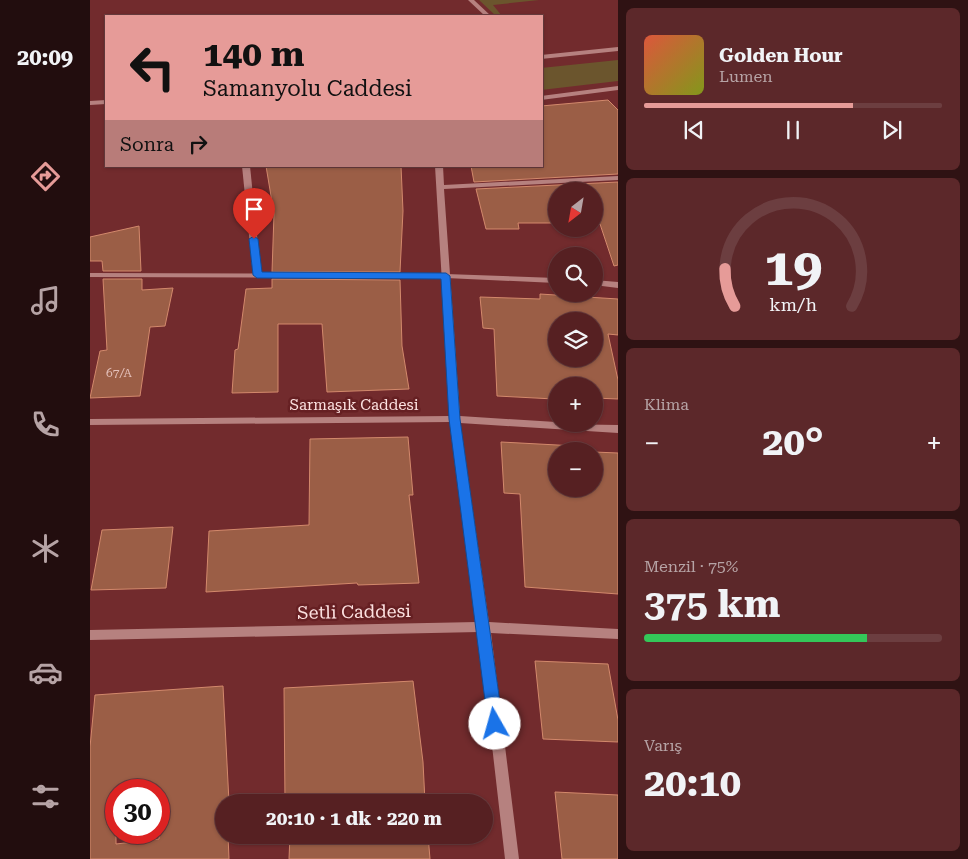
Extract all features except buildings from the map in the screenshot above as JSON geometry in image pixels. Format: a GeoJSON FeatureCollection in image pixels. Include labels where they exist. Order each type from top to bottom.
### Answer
{"type":"FeatureCollection","features":[{"type":"Feature","properties":{"kind":"street"},"geometry":{"type":"LineString","coordinates":[[471,0],[487,15]]}},
{"type":"Feature","properties":{"kind":"street"},"geometry":{"type":"LineString","coordinates":[[543,58],[618,49]]}},
{"type":"Feature","properties":{"kind":"street"},"geometry":{"type":"LineString","coordinates":[[543,98],[618,88]]}},
{"type":"Feature","properties":{"kind":"street"},"geometry":{"type":"LineString","coordinates":[[92,104],[105,102]]}},
{"type":"Feature","properties":{"kind":"street"},"geometry":{"type":"LineString","coordinates":[[246,167],[257,275]]}},
{"type":"Feature","properties":{"kind":"street"},"geometry":{"type":"LineString","coordinates":[[439,167],[455,419],[484,627],[512,859]]}},
{"type":"Feature","properties":{"kind":"street"},"geometry":{"type":"LineString","coordinates":[[440,187],[618,178]]}},
{"type":"Feature","properties":{"kind":"street"},"geometry":{"type":"LineString","coordinates":[[90,275],[446,276],[548,282]]}},
{"type":"Feature","properties":{"kind":"street"},"geometry":{"type":"LineString","coordinates":[[603,284],[618,285]]}},
{"type":"Feature","properties":{"kind":"street","name":"Sarmaşık Caddesi"},"geometry":{"type":"LineString","coordinates":[[90,422],[455,419],[618,429]]}},
{"type":"Feature","properties":{"kind":"street","name":"Setli Caddesi"},"geometry":{"type":"LineString","coordinates":[[90,635],[484,627],[618,634]]}},
{"type":"Feature","properties":{"kind":"shaded area"},"geometry":{"type":"Polygon","coordinates":[[[479,0],[539,0],[493,5],[501,15],[495,15],[479,0]]]}},
{"type":"Feature","properties":{"kind":"shaded area"},"geometry":{"type":"Polygon","coordinates":[[[618,60],[618,81],[543,90],[543,68],[618,60]]]}},
{"type":"Feature","properties":{"kind":"route"},"geometry":{"type":"LineString","coordinates":[[254,239],[257,275],[446,276],[455,419],[484,627],[495,724]]}}]}
